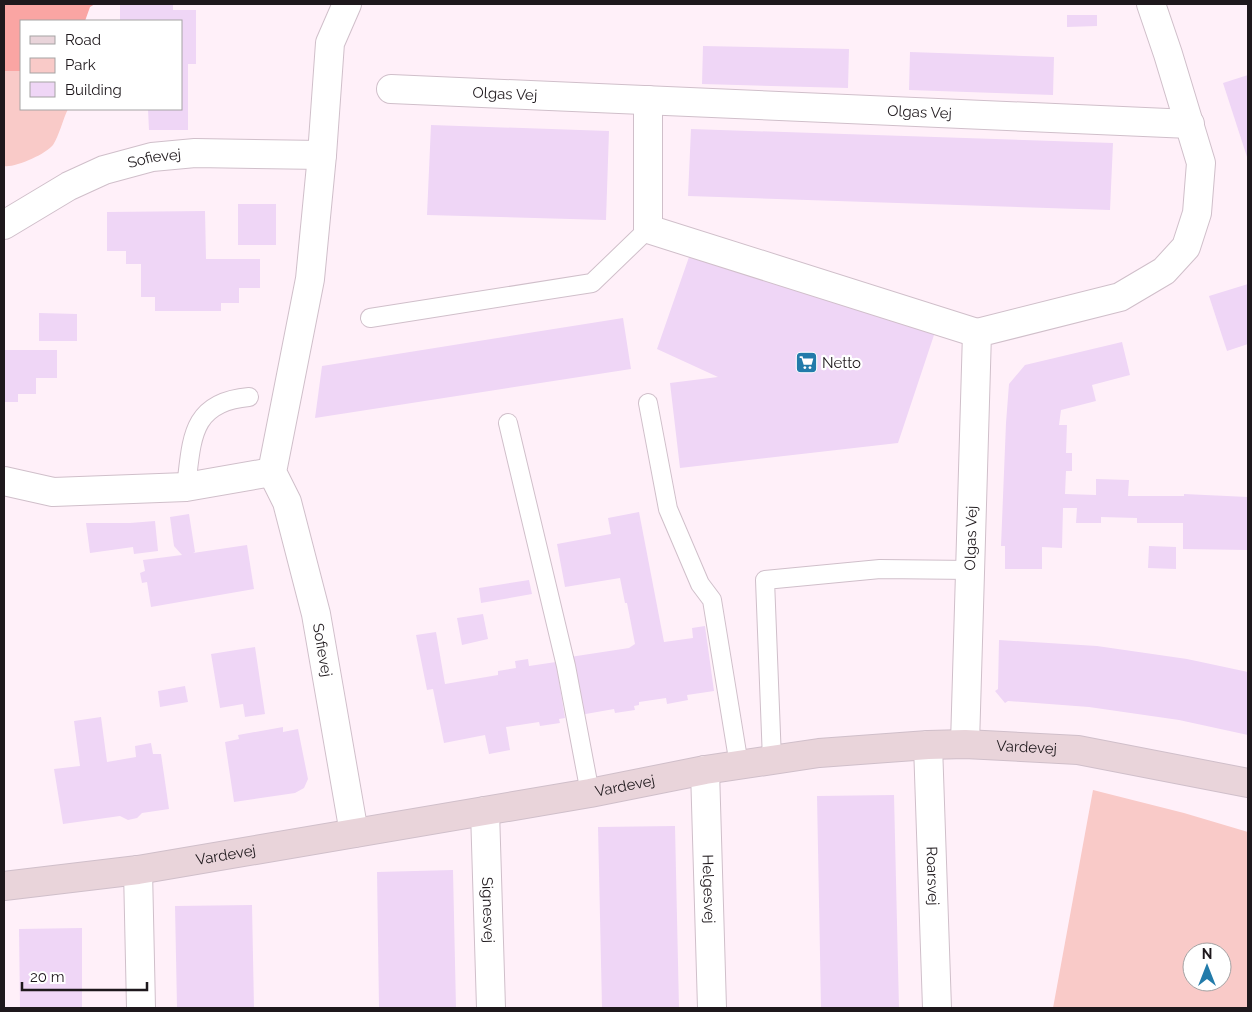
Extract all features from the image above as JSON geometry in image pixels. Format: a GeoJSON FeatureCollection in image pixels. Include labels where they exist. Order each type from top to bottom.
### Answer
{"type":"FeatureCollection","features":[{"type":"Feature","properties":{"kind":"street"},"geometry":{"type":"LineString","coordinates":[[4,481],[53,492],[186,487],[272,472],[310,279],[330,43],[347,4]]}},
{"type":"Feature","properties":{"kind":"street"},"geometry":{"type":"LineString","coordinates":[[648,100],[648,229],[977,333],[1120,297],[1164,271],[1186,247],[1197,213],[1201,164],[1152,4]]}},
{"type":"Feature","properties":{"kind":"street","name":"Olgas Vej"},"geometry":{"type":"LineString","coordinates":[[391,89],[1190,124]]}},
{"type":"Feature","properties":{"kind":"street","name":"Sofievej"},"geometry":{"type":"LineString","coordinates":[[4,225],[69,186],[104,170],[152,156],[195,153],[322,155]]}},
{"type":"Feature","properties":{"kind":"street","name":"Olgas Vej"},"geometry":{"type":"LineString","coordinates":[[965,744],[977,333]]}},
{"type":"Feature","properties":{"kind":"street","name":"Sofievej"},"geometry":{"type":"LineString","coordinates":[[272,472],[287,502],[316,614],[354,833]]}},
{"type":"Feature","properties":{"kind":"street","name":"Vardevej"},"geometry":{"type":"LineString","coordinates":[[4,886],[138,870],[590,793],[706,770],[819,753],[965,744],[1078,750],[1248,783]]}},
{"type":"Feature","properties":{"kind":"street","name":"Roarsvej"},"geometry":{"type":"LineString","coordinates":[[928,745],[936,1008]]}},
{"type":"Feature","properties":{"kind":"street","name":"Helgesvej"},"geometry":{"type":"LineString","coordinates":[[706,770],[712,1008]]}},
{"type":"Feature","properties":{"kind":"street","name":"Signesvej"},"geometry":{"type":"LineString","coordinates":[[485,811],[491,1008]]}},
{"type":"Feature","properties":{"kind":"street"},"geometry":{"type":"LineString","coordinates":[[138,870],[142,1008]]}},
{"type":"Feature","properties":{"kind":"lane"},"geometry":{"type":"LineString","coordinates":[[370,318],[592,284],[648,229]]}},
{"type":"Feature","properties":{"kind":"lane"},"geometry":{"type":"LineString","coordinates":[[186,487],[191,442],[196,428],[204,416],[217,405],[232,399],[249,397]]}},
{"type":"Feature","properties":{"kind":"lane"},"geometry":{"type":"LineString","coordinates":[[648,403],[668,509],[700,584],[712,600],[739,765]]}},
{"type":"Feature","properties":{"kind":"lane"},"geometry":{"type":"LineString","coordinates":[[508,423],[566,666],[590,793]]}},
{"type":"Feature","properties":{"kind":"lane"},"geometry":{"type":"LineString","coordinates":[[772,760],[765,580],[880,569],[970,570]]}},
{"type":"Feature","properties":{"kind":"green space"},"geometry":{"type":"Polygon","coordinates":[[[20,50],[20,110],[68,110],[55,141],[49,149],[22,163],[9,166],[4,166],[4,54],[20,50]]]}},
{"type":"Feature","properties":{"kind":"green space"},"geometry":{"type":"Polygon","coordinates":[[[1093,790],[1184,813],[1248,832],[1248,1008],[1053,1008],[1093,790]]]}},
{"type":"Feature","properties":{"kind":"shaded area"},"geometry":{"type":"Polygon","coordinates":[[[4,4],[95,4],[90,7],[85,20],[20,20],[20,71],[4,71],[4,4]]]}},
{"type":"Feature","properties":{"kind":"building"},"geometry":{"type":"Polygon","coordinates":[[[120,4],[173,4],[173,10],[196,10],[196,64],[188,64],[188,130],[149,130],[148,110],[182,110],[182,20],[120,20],[120,4]]]}},
{"type":"Feature","properties":{"kind":"building"},"geometry":{"type":"Polygon","coordinates":[[[1067,15],[1097,15],[1097,26],[1067,27],[1067,15]]]}},
{"type":"Feature","properties":{"kind":"building"},"geometry":{"type":"Polygon","coordinates":[[[703,46],[849,49],[848,88],[702,84],[703,46]]]}},
{"type":"Feature","properties":{"kind":"building"},"geometry":{"type":"Polygon","coordinates":[[[910,52],[1054,57],[1053,95],[909,90],[910,52]]]}},
{"type":"Feature","properties":{"kind":"building"},"geometry":{"type":"Polygon","coordinates":[[[1248,75],[1248,160],[1223,83],[1248,75]]]}},
{"type":"Feature","properties":{"kind":"building"},"geometry":{"type":"Polygon","coordinates":[[[431,125],[609,131],[606,220],[427,215],[431,125]]]}},
{"type":"Feature","properties":{"kind":"building"},"geometry":{"type":"Polygon","coordinates":[[[691,129],[1113,143],[1110,210],[688,196],[691,129]]]}},
{"type":"Feature","properties":{"kind":"building"},"geometry":{"type":"Polygon","coordinates":[[[238,204],[276,204],[276,245],[238,245],[238,204]]]}},
{"type":"Feature","properties":{"kind":"building"},"geometry":{"type":"Polygon","coordinates":[[[205,211],[206,259],[260,259],[260,288],[239,288],[239,303],[221,303],[221,311],[155,311],[155,297],[141,297],[141,264],[126,264],[126,251],[107,251],[107,212],[205,211]]]}},
{"type":"Feature","properties":{"kind":"building","name":"Netto"},"geometry":{"type":"Polygon","coordinates":[[[689,257],[935,332],[898,443],[680,468],[670,383],[718,377],[657,349],[689,257]]]}},
{"type":"Feature","properties":{"kind":"building"},"geometry":{"type":"Polygon","coordinates":[[[1248,284],[1248,344],[1227,351],[1209,296],[1248,284]]]}},
{"type":"Feature","properties":{"kind":"building"},"geometry":{"type":"Polygon","coordinates":[[[39,313],[77,314],[77,341],[39,341],[39,313]]]}},
{"type":"Feature","properties":{"kind":"building"},"geometry":{"type":"Polygon","coordinates":[[[623,318],[631,369],[315,418],[322,366],[623,318]]]}},
{"type":"Feature","properties":{"kind":"building"},"geometry":{"type":"Polygon","coordinates":[[[1122,342],[1130,375],[1092,385],[1096,401],[1061,410],[1059,425],[1067,425],[1066,453],[1072,453],[1072,471],[1066,471],[1065,494],[1096,495],[1096,479],[1129,480],[1128,496],[1184,496],[1184,494],[1248,497],[1248,550],[1183,549],[1183,523],[1137,523],[1137,518],[1101,517],[1101,523],[1076,523],[1077,508],[1063,508],[1062,548],[1042,547],[1042,569],[1005,569],[1005,546],[1001,546],[1009,384],[1025,365],[1122,342]]]}},
{"type":"Feature","properties":{"kind":"building"},"geometry":{"type":"Polygon","coordinates":[[[4,350],[57,350],[57,378],[36,378],[36,394],[18,394],[18,402],[4,402],[4,350]]]}},
{"type":"Feature","properties":{"kind":"building"},"geometry":{"type":"Polygon","coordinates":[[[639,512],[664,642],[693,638],[692,628],[705,626],[714,691],[687,695],[688,700],[667,704],[666,698],[639,702],[639,705],[634,706],[635,710],[615,713],[614,709],[580,715],[570,657],[629,648],[635,644],[620,578],[565,587],[557,544],[611,534],[608,518],[639,512]]]}},
{"type":"Feature","properties":{"kind":"building"},"geometry":{"type":"Polygon","coordinates":[[[189,514],[195,552],[193,553],[247,545],[254,589],[151,607],[147,582],[142,583],[140,573],[145,571],[143,560],[182,555],[174,546],[170,517],[189,514]]]}},
{"type":"Feature","properties":{"kind":"building"},"geometry":{"type":"Polygon","coordinates":[[[155,521],[158,551],[134,554],[133,547],[90,553],[86,523],[155,521]]]}},
{"type":"Feature","properties":{"kind":"building"},"geometry":{"type":"Polygon","coordinates":[[[1149,546],[1176,547],[1176,569],[1148,568],[1149,546]]]}},
{"type":"Feature","properties":{"kind":"building"},"geometry":{"type":"Polygon","coordinates":[[[529,580],[532,594],[481,603],[479,588],[529,580]]]}},
{"type":"Feature","properties":{"kind":"building"},"geometry":{"type":"Polygon","coordinates":[[[483,614],[488,639],[462,645],[457,618],[483,614]]]}},
{"type":"Feature","properties":{"kind":"building"},"geometry":{"type":"Polygon","coordinates":[[[436,632],[445,684],[498,675],[498,671],[516,668],[515,661],[528,659],[529,666],[556,662],[565,718],[559,719],[560,723],[540,726],[539,722],[506,727],[510,750],[489,754],[485,735],[444,743],[433,689],[427,690],[416,635],[436,632]]]}},
{"type":"Feature","properties":{"kind":"building"},"geometry":{"type":"Polygon","coordinates":[[[999,640],[1097,646],[1187,659],[1248,672],[1248,735],[1179,720],[1089,707],[1008,701],[1005,703],[995,691],[998,689],[999,640]]]}},
{"type":"Feature","properties":{"kind":"building"},"geometry":{"type":"Polygon","coordinates":[[[255,647],[265,714],[245,717],[243,704],[220,708],[211,654],[255,647]]]}},
{"type":"Feature","properties":{"kind":"building"},"geometry":{"type":"Polygon","coordinates":[[[185,686],[188,702],[160,707],[158,691],[185,686]]]}},
{"type":"Feature","properties":{"kind":"building"},"geometry":{"type":"Polygon","coordinates":[[[101,717],[107,762],[136,757],[135,746],[151,743],[153,754],[161,754],[169,809],[142,813],[137,818],[128,820],[120,816],[63,824],[54,769],[80,766],[74,721],[101,717]]]}},
{"type":"Feature","properties":{"kind":"building"},"geometry":{"type":"Polygon","coordinates":[[[283,727],[283,732],[298,729],[308,779],[304,788],[295,793],[234,802],[225,742],[239,739],[238,735],[283,727]]]}},
{"type":"Feature","properties":{"kind":"building"},"geometry":{"type":"Polygon","coordinates":[[[894,795],[899,1008],[821,1008],[817,796],[894,795]]]}},
{"type":"Feature","properties":{"kind":"building"},"geometry":{"type":"Polygon","coordinates":[[[675,826],[679,1008],[602,1008],[598,827],[675,826]]]}},
{"type":"Feature","properties":{"kind":"building"},"geometry":{"type":"Polygon","coordinates":[[[453,870],[456,1008],[379,1008],[377,872],[453,870]]]}},
{"type":"Feature","properties":{"kind":"building"},"geometry":{"type":"Polygon","coordinates":[[[252,905],[254,1008],[177,1008],[175,906],[252,905]]]}},
{"type":"Feature","properties":{"kind":"building"},"geometry":{"type":"Polygon","coordinates":[[[82,928],[82,1008],[20,1008],[19,929],[82,928]]]}},
{"type":"Feature","properties":{"kind":"place","name":"Netto"},"geometry":{"type":"Point","coordinates":[806,363]}}]}
